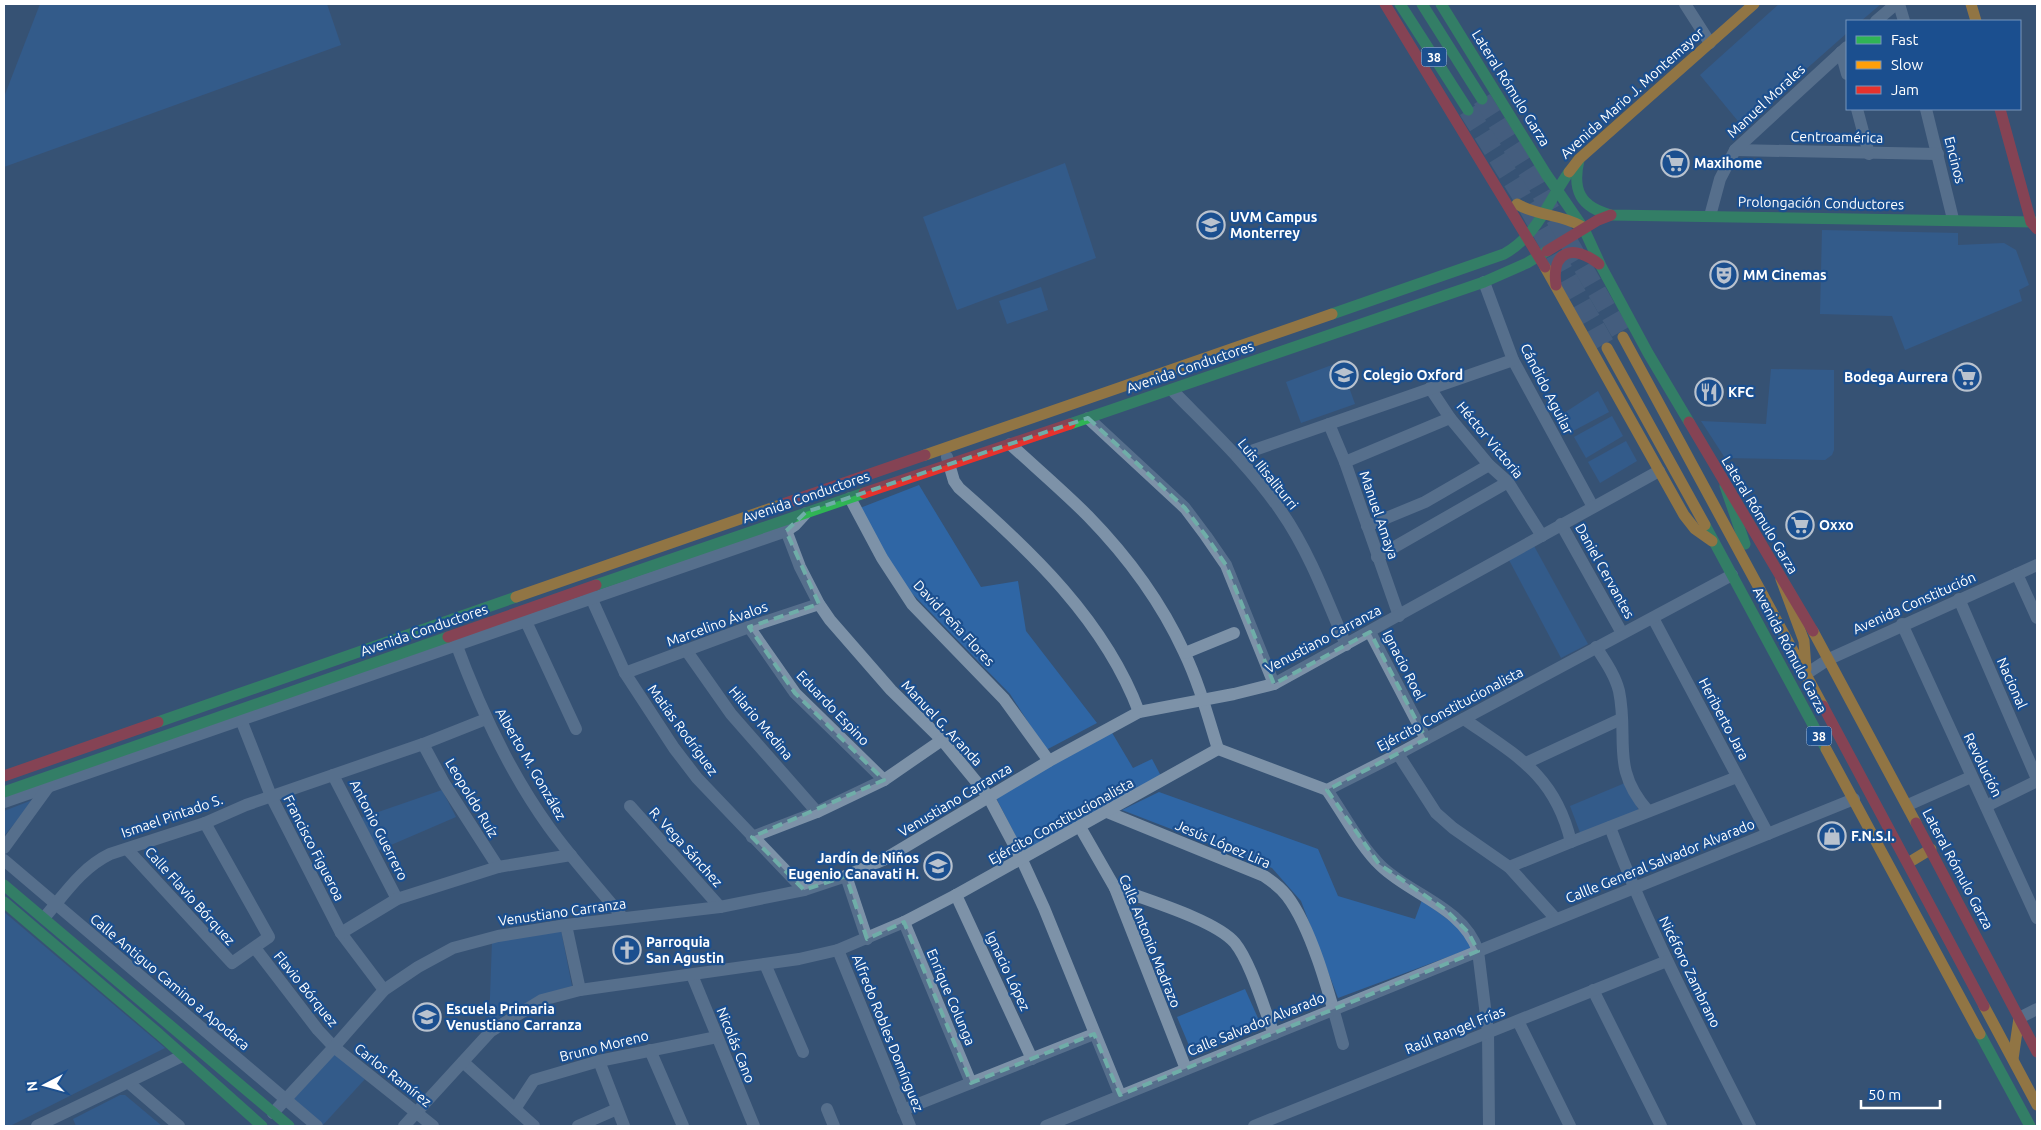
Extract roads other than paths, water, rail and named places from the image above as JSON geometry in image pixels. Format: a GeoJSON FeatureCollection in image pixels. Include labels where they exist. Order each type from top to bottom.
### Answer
{"type":"FeatureCollection","features":[{"type":"Feature","properties":{"kind":"main road"},"geometry":{"type":"LineString","coordinates":[[1385,4],[1511,203],[1536,238],[1539,257],[1659,471],[1695,529],[1712,540]]}},
{"type":"Feature","properties":{"kind":"main road","name":"38"},"geometry":{"type":"LineString","coordinates":[[1400,4],[1468,110]]}},
{"type":"Feature","properties":{"kind":"main road","name":"38"},"geometry":{"type":"LineString","coordinates":[[1422,4],[1482,99]]}},
{"type":"Feature","properties":{"kind":"main road","name":"Lateral Rómulo Garza"},"geometry":{"type":"LineString","coordinates":[[1441,4],[1546,174],[1584,229],[1589,252],[1601,266],[1648,353],[1725,486],[1829,658],[2037,1052]]}},
{"type":"Feature","properties":{"kind":"main road","name":"Avenida Mario J. Montemayor"},"geometry":{"type":"LineString","coordinates":[[1543,215],[1557,189],[1579,159],[1754,4]]}},
{"type":"Feature","properties":{"kind":"main road"},"geometry":{"type":"LineString","coordinates":[[1971,4],[1976,20]]}},
{"type":"Feature","properties":{"kind":"main road"},"geometry":{"type":"LineString","coordinates":[[2000,110],[2035,224]]}},
{"type":"Feature","properties":{"kind":"main road"},"geometry":{"type":"LineString","coordinates":[[1538,160],[1544,164],[1559,163],[1596,143]]}},
{"type":"Feature","properties":{"kind":"main road"},"geometry":{"type":"LineString","coordinates":[[1579,159],[1576,180],[1581,198],[1592,208],[1611,215]]}},
{"type":"Feature","properties":{"kind":"main road"},"geometry":{"type":"LineString","coordinates":[[1511,203],[1531,203],[1539,198],[1545,186],[1546,174]]}},
{"type":"Feature","properties":{"kind":"main road"},"geometry":{"type":"LineString","coordinates":[[1511,203],[1531,212],[1572,220],[1584,229]]}},
{"type":"Feature","properties":{"kind":"main road","name":"Avenida Conductores"},"geometry":{"type":"LineString","coordinates":[[4,776],[1327,315],[1496,258],[1536,238],[1543,215]]}},
{"type":"Feature","properties":{"kind":"main road","name":"Prolongación Conductores"},"geometry":{"type":"LineString","coordinates":[[1611,215],[1954,219],[2035,224]]}},
{"type":"Feature","properties":{"kind":"main road","name":"Avenida Conductores"},"geometry":{"type":"LineString","coordinates":[[806,512],[1172,390],[1484,282],[1511,272],[1598,220],[1611,215]]}},
{"type":"Feature","properties":{"kind":"main road"},"geometry":{"type":"LineString","coordinates":[[1589,252],[1598,220]]}},
{"type":"Feature","properties":{"kind":"main road"},"geometry":{"type":"LineString","coordinates":[[1536,238],[1563,242],[1589,252]]}},
{"type":"Feature","properties":{"kind":"main road"},"geometry":{"type":"LineString","coordinates":[[1556,288],[1554,271],[1560,258],[1566,253],[1574,251],[1589,252]]}},
{"type":"Feature","properties":{"kind":"main road","name":"Avenida Rómulo Garza"},"geometry":{"type":"LineString","coordinates":[[1622,337],[1756,579],[2037,1104]]}},
{"type":"Feature","properties":{"kind":"main road","name":"Avenida Rómulo Garza"},"geometry":{"type":"LineString","coordinates":[[1607,348],[1854,799],[2030,1126]]}},
{"type":"Feature","properties":{"kind":"main road"},"geometry":{"type":"LineString","coordinates":[[1725,486],[1736,512],[1756,579]]}},
{"type":"Feature","properties":{"kind":"main road"},"geometry":{"type":"LineString","coordinates":[[1781,579],[1804,641],[1806,674]]}},
{"type":"Feature","properties":{"kind":"main road"},"geometry":{"type":"LineString","coordinates":[[4,792],[239,715]]}},
{"type":"Feature","properties":{"kind":"main road"},"geometry":{"type":"LineString","coordinates":[[1908,863],[1931,849]]}},
{"type":"Feature","properties":{"kind":"main road"},"geometry":{"type":"LineString","coordinates":[[4,885],[289,1126]]}},
{"type":"Feature","properties":{"kind":"main road"},"geometry":{"type":"LineString","coordinates":[[4,902],[159,1034],[262,1126]]}},
{"type":"Feature","properties":{"kind":"main road"},"geometry":{"type":"LineString","coordinates":[[2013,1060],[2019,1018]]}},
{"type":"Feature","properties":{"kind":"main road"},"geometry":{"type":"LineString","coordinates":[[182,1056],[194,1044]]}},
{"type":"Feature","properties":{"kind":"street"},"geometry":{"type":"LineString","coordinates":[[1685,4],[1710,43]]}},
{"type":"Feature","properties":{"kind":"street"},"geometry":{"type":"LineString","coordinates":[[1877,20],[1898,4],[1904,20]]}},
{"type":"Feature","properties":{"kind":"street"},"geometry":{"type":"LineString","coordinates":[[1844,49],[1846,66]]}},
{"type":"Feature","properties":{"kind":"street","name":"Manuel Morales"},"geometry":{"type":"LineString","coordinates":[[1710,216],[1720,179],[1735,150],[1844,49]]}},
{"type":"Feature","properties":{"kind":"street"},"geometry":{"type":"LineString","coordinates":[[1857,110],[1869,154]]}},
{"type":"Feature","properties":{"kind":"street","name":"Encinos"},"geometry":{"type":"LineString","coordinates":[[1926,110],[1954,219]]}},
{"type":"Feature","properties":{"kind":"street","name":"Centroamérica"},"geometry":{"type":"LineString","coordinates":[[1735,150],[1938,154]]}},
{"type":"Feature","properties":{"kind":"street","name":"Cándido Aguilar"},"geometry":{"type":"LineString","coordinates":[[1484,282],[1513,360],[1593,507]]}},
{"type":"Feature","properties":{"kind":"street"},"geometry":{"type":"LineString","coordinates":[[1237,456],[1513,360]]}},
{"type":"Feature","properties":{"kind":"street","name":"Héctor Victoria"},"geometry":{"type":"LineString","coordinates":[[1430,388],[1450,418],[1489,465],[1508,482],[1542,536]]}},
{"type":"Feature","properties":{"kind":"street","name":"Luis Ilisaliturri"},"geometry":{"type":"LineString","coordinates":[[1172,390],[1237,456],[1282,512],[1323,592],[1346,645]]}},
{"type":"Feature","properties":{"kind":"street"},"geometry":{"type":"LineString","coordinates":[[1088,418],[1185,508],[1206,536],[1226,565],[1274,684]]}},
{"type":"Feature","properties":{"kind":"street"},"geometry":{"type":"LineString","coordinates":[[1345,462],[1450,418]]}},
{"type":"Feature","properties":{"kind":"street","name":"Manuel Amaya"},"geometry":{"type":"LineString","coordinates":[[1329,424],[1345,462],[1399,616]]}},
{"type":"Feature","properties":{"kind":"street"},"geometry":{"type":"LineString","coordinates":[[1010,444],[1088,517],[1126,559],[1155,600],[1185,653],[1204,700],[1218,749],[1327,790],[1379,864],[1446,910],[1468,932],[1478,951],[1488,1032],[1489,1126]]}},
{"type":"Feature","properties":{"kind":"street"},"geometry":{"type":"LineString","coordinates":[[945,449],[948,465],[959,488],[1039,563],[1071,598],[1115,660],[1139,712]]}},
{"type":"Feature","properties":{"kind":"street"},"geometry":{"type":"LineString","coordinates":[[1367,526],[1425,502],[1489,465]]}},
{"type":"Feature","properties":{"kind":"street","name":"Venustiano Carranza"},"geometry":{"type":"LineString","coordinates":[[272,1112],[334,1047],[384,990],[418,967],[453,948],[498,936],[566,925],[720,907],[804,890],[846,876],[896,852],[988,796],[1139,712],[1234,694],[1274,684],[1659,471]]}},
{"type":"Feature","properties":{"kind":"street"},"geometry":{"type":"LineString","coordinates":[[1377,557],[1508,482]]}},
{"type":"Feature","properties":{"kind":"street","name":"David Peña Flores"},"geometry":{"type":"LineString","coordinates":[[850,498],[882,558],[912,604],[1004,699],[1049,761]]}},
{"type":"Feature","properties":{"kind":"street"},"geometry":{"type":"LineString","coordinates":[[1425,502],[1435,523]]}},
{"type":"Feature","properties":{"kind":"street"},"geometry":{"type":"LineString","coordinates":[[4,802],[239,715],[784,526],[795,525],[806,512]]}},
{"type":"Feature","properties":{"kind":"street","name":"Daniel Cervantes"},"geometry":{"type":"LineString","coordinates":[[1561,524],[1622,633]]}},
{"type":"Feature","properties":{"kind":"street","name":"Manuel G. Aranda"},"geometry":{"type":"LineString","coordinates":[[784,526],[800,567],[819,604],[836,628],[885,683],[942,740],[988,796],[1022,860],[1047,916],[1120,1095]]}},
{"type":"Feature","properties":{"kind":"street","name":"Avenida Constitución"},"geometry":{"type":"LineString","coordinates":[[1806,674],[1829,658],[2037,565]]}},
{"type":"Feature","properties":{"kind":"street"},"geometry":{"type":"LineString","coordinates":[[2017,574],[2037,618]]}},
{"type":"Feature","properties":{"kind":"street","name":"Ejército Constitucionalista"},"geometry":{"type":"LineString","coordinates":[[1327,790],[1464,719],[1732,575]]}},
{"type":"Feature","properties":{"kind":"street","name":"Matías Rodríguez"},"geometry":{"type":"LineString","coordinates":[[590,594],[626,673],[655,721],[696,778],[804,890]]}},
{"type":"Feature","properties":{"kind":"street","name":"Nacional"},"geometry":{"type":"LineString","coordinates":[[1958,599],[2037,780]]}},
{"type":"Feature","properties":{"kind":"street","name":"Marcelino Ávalos"},"geometry":{"type":"LineString","coordinates":[[626,673],[749,627],[819,604]]}},
{"type":"Feature","properties":{"kind":"street"},"geometry":{"type":"LineString","coordinates":[[524,617],[576,728]]}},
{"type":"Feature","properties":{"kind":"street","name":"Heriberto Jara"},"geometry":{"type":"LineString","coordinates":[[1653,618],[1768,834]]}},
{"type":"Feature","properties":{"kind":"street","name":"Revolución"},"geometry":{"type":"LineString","coordinates":[[1902,624],[2037,918]]}},
{"type":"Feature","properties":{"kind":"street","name":"Eduardo Espino"},"geometry":{"type":"LineString","coordinates":[[749,627],[794,693],[884,780]]}},
{"type":"Feature","properties":{"kind":"street","name":"Ignacio Roel"},"geometry":{"type":"LineString","coordinates":[[1370,632],[1426,739]]}},
{"type":"Feature","properties":{"kind":"street"},"geometry":{"type":"LineString","coordinates":[[1185,653],[1234,633]]}},
{"type":"Feature","properties":{"kind":"street","name":"Alberto M. González"},"geometry":{"type":"LineString","coordinates":[[455,640],[486,719],[534,805],[571,855],[624,918]]}},
{"type":"Feature","properties":{"kind":"street"},"geometry":{"type":"LineString","coordinates":[[1596,647],[1617,685],[1624,770],[1634,793],[1648,811]]}},
{"type":"Feature","properties":{"kind":"street","name":"Hilario Medina"},"geometry":{"type":"LineString","coordinates":[[686,650],[731,714],[817,812]]}},
{"type":"Feature","properties":{"kind":"street","name":"Francisco Figueroa"},"geometry":{"type":"LineString","coordinates":[[239,715],[271,796],[341,933],[384,990]]}},
{"type":"Feature","properties":{"kind":"street"},"geometry":{"type":"LineString","coordinates":[[423,744],[486,719]]}},
{"type":"Feature","properties":{"kind":"street"},"geometry":{"type":"LineString","coordinates":[[1464,719],[1526,763],[1551,790],[1563,815],[1571,842]]}},
{"type":"Feature","properties":{"kind":"street"},"geometry":{"type":"LineString","coordinates":[[1526,763],[1621,719]]}},
{"type":"Feature","properties":{"kind":"street"},"geometry":{"type":"LineString","coordinates":[[752,837],[817,812],[884,780],[942,740]]}},
{"type":"Feature","properties":{"kind":"street","name":"Ismael Pintado S."},"geometry":{"type":"LineString","coordinates":[[44,918],[80,875],[98,860],[204,824],[271,796],[423,744]]}},
{"type":"Feature","properties":{"kind":"street","name":"Leopoldo Ruíz"},"geometry":{"type":"LineString","coordinates":[[423,744],[454,799],[498,867]]}},
{"type":"Feature","properties":{"kind":"street","name":"Ejército Constitucionalista"},"geometry":{"type":"LineString","coordinates":[[404,1126],[491,1031],[522,1011],[551,997],[580,990],[799,959],[838,950],[904,922],[956,895],[1022,860],[1218,749]]}},
{"type":"Feature","properties":{"kind":"street"},"geometry":{"type":"LineString","coordinates":[[1398,754],[1428,803],[1442,819],[1509,867],[1556,919]]}},
{"type":"Feature","properties":{"kind":"street","name":"Antonio Guerrero"},"geometry":{"type":"LineString","coordinates":[[333,775],[397,899]]}},
{"type":"Feature","properties":{"kind":"street"},"geometry":{"type":"LineString","coordinates":[[1509,867],[1738,777]]}},
{"type":"Feature","properties":{"kind":"street"},"geometry":{"type":"LineString","coordinates":[[1908,805],[1971,777]]}},
{"type":"Feature","properties":{"kind":"street"},"geometry":{"type":"LineString","coordinates":[[1986,806],[2037,780]]}},
{"type":"Feature","properties":{"kind":"street"},"geometry":{"type":"LineString","coordinates":[[4,848],[49,786]]}},
{"type":"Feature","properties":{"kind":"street","name":"Callle General Salvador Alvarado"},"geometry":{"type":"LineString","coordinates":[[1478,951],[1854,799]]}},
{"type":"Feature","properties":{"kind":"street","name":"R. Vega Sánchez"},"geometry":{"type":"LineString","coordinates":[[630,806],[720,907]]}},
{"type":"Feature","properties":{"kind":"street","name":"Jesús López Lira"},"geometry":{"type":"LineString","coordinates":[[1107,812],[1264,876],[1279,887],[1294,907],[1302,924],[1333,1009],[1343,1044]]}},
{"type":"Feature","properties":{"kind":"street"},"geometry":{"type":"LineString","coordinates":[[204,824],[269,937],[255,948]]}},
{"type":"Feature","properties":{"kind":"street","name":"Calle Antonio Madrazo"},"geometry":{"type":"LineString","coordinates":[[1080,827],[1115,888],[1186,1069]]}},
{"type":"Feature","properties":{"kind":"street","name":"Nicéforo Zambrano"},"geometry":{"type":"LineString","coordinates":[[1610,827],[1634,889],[1667,961],[1750,1126]]}},
{"type":"Feature","properties":{"kind":"street","name":"Calle Flavio Bórquez"},"geometry":{"type":"LineString","coordinates":[[127,849],[232,963],[255,948]]}},
{"type":"Feature","properties":{"kind":"street"},"geometry":{"type":"LineString","coordinates":[[341,933],[397,899],[498,867],[571,855]]}},
{"type":"Feature","properties":{"kind":"street","name":"Calle Antiguo Camino a Apodaca"},"geometry":{"type":"LineString","coordinates":[[4,860],[317,1126]]}},
{"type":"Feature","properties":{"kind":"street","name":"Alfredo Robles Domínguez"},"geometry":{"type":"LineString","coordinates":[[846,876],[867,939]]}},
{"type":"Feature","properties":{"kind":"street"},"geometry":{"type":"LineString","coordinates":[[1115,888],[1206,922],[1226,934],[1243,956],[1274,1034]]}},
{"type":"Feature","properties":{"kind":"street","name":"Ignacio López"},"geometry":{"type":"LineString","coordinates":[[956,895],[1032,1059]]}},
{"type":"Feature","properties":{"kind":"street","name":"Enrique Colunga"},"geometry":{"type":"LineString","coordinates":[[904,922],[971,1083]]}},
{"type":"Feature","properties":{"kind":"street"},"geometry":{"type":"LineString","coordinates":[[566,925],[580,990]]}},
{"type":"Feature","properties":{"kind":"street","name":"Flavio Bórquez"},"geometry":{"type":"LineString","coordinates":[[255,948],[318,1030],[334,1047]]}},
{"type":"Feature","properties":{"kind":"street","name":"Alfredo Robles Domínguez"},"geometry":{"type":"LineString","coordinates":[[838,950],[910,1126]]}},
{"type":"Feature","properties":{"kind":"street","name":"Calle Salvador Alvarado"},"geometry":{"type":"LineString","coordinates":[[1046,1126],[1478,951]]}},
{"type":"Feature","properties":{"kind":"street","name":"Raúl Rangel Frías"},"geometry":{"type":"LineString","coordinates":[[1254,1126],[1667,961]]}},
{"type":"Feature","properties":{"kind":"street"},"geometry":{"type":"LineString","coordinates":[[765,964],[803,1052]]}},
{"type":"Feature","properties":{"kind":"street","name":"Nicolás Cano"},"geometry":{"type":"LineString","coordinates":[[692,975],[754,1126]]}},
{"type":"Feature","properties":{"kind":"street"},"geometry":{"type":"LineString","coordinates":[[1593,990],[1661,1126]]}},
{"type":"Feature","properties":{"kind":"street"},"geometry":{"type":"LineString","coordinates":[[2019,1018],[2037,1009]]}},
{"type":"Feature","properties":{"kind":"street"},"geometry":{"type":"LineString","coordinates":[[1518,1021],[1570,1126]]}},
{"type":"Feature","properties":{"kind":"street"},"geometry":{"type":"LineString","coordinates":[[903,1110],[1094,1034]]}},
{"type":"Feature","properties":{"kind":"street","name":"Bruno Moreno"},"geometry":{"type":"LineString","coordinates":[[515,1109],[534,1080],[599,1061],[717,1038]]}},
{"type":"Feature","properties":{"kind":"street","name":"Carlos Ramírez"},"geometry":{"type":"LineString","coordinates":[[334,1047],[433,1126]]}},
{"type":"Feature","properties":{"kind":"street"},"geometry":{"type":"LineString","coordinates":[[650,1050],[683,1126]]}},
{"type":"Feature","properties":{"kind":"street"},"geometry":{"type":"LineString","coordinates":[[37,1126],[182,1056]]}},
{"type":"Feature","properties":{"kind":"street"},"geometry":{"type":"LineString","coordinates":[[599,1061],[624,1126]]}},
{"type":"Feature","properties":{"kind":"street"},"geometry":{"type":"LineString","coordinates":[[463,1062],[534,1126]]}},
{"type":"Feature","properties":{"kind":"street"},"geometry":{"type":"LineString","coordinates":[[129,1083],[179,1126]]}},
{"type":"Feature","properties":{"kind":"street"},"geometry":{"type":"LineString","coordinates":[[578,1126],[618,1109]]}},
{"type":"Feature","properties":{"kind":"street"},"geometry":{"type":"LineString","coordinates":[[827,1109],[834,1126]]}},
{"type":"Feature","properties":{"kind":"tunnel"},"geometry":{"type":"LineString","coordinates":[[1482,99],[1536,185],[1623,337]]}},
{"type":"Feature","properties":{"kind":"tunnel"},"geometry":{"type":"LineString","coordinates":[[1468,110],[1521,195],[1607,348]]}},
{"type":"Feature","properties":{"kind":"place","name":"Maxihome"},"geometry":{"type":"Point","coordinates":[1675,163]}},
{"type":"Feature","properties":{"kind":"place","name":"UVM Campus Monterrey"},"geometry":{"type":"Point","coordinates":[1211,225]}},
{"type":"Feature","properties":{"kind":"place","name":"MM Cinemas"},"geometry":{"type":"Point","coordinates":[1724,275]}},
{"type":"Feature","properties":{"kind":"place","name":"Colegio Oxford"},"geometry":{"type":"Point","coordinates":[1344,375]}},
{"type":"Feature","properties":{"kind":"place","name":"Bodega Aurrera"},"geometry":{"type":"Point","coordinates":[1967,377]}},
{"type":"Feature","properties":{"kind":"place","name":"KFC"},"geometry":{"type":"Point","coordinates":[1709,392]}},
{"type":"Feature","properties":{"kind":"place","name":"Oxxo"},"geometry":{"type":"Point","coordinates":[1800,525]}},
{"type":"Feature","properties":{"kind":"place","name":"F.N.S.I."},"geometry":{"type":"Point","coordinates":[1832,836]}},
{"type":"Feature","properties":{"kind":"place","name":"Jardín de Niños Eugenio Canavati H."},"geometry":{"type":"Point","coordinates":[938,866]}},
{"type":"Feature","properties":{"kind":"place","name":"Parroquia San Agustin"},"geometry":{"type":"Point","coordinates":[627,950]}},
{"type":"Feature","properties":{"kind":"place","name":"Escuela Primaria Venustiano Carranza"},"geometry":{"type":"Point","coordinates":[427,1017]}}]}
